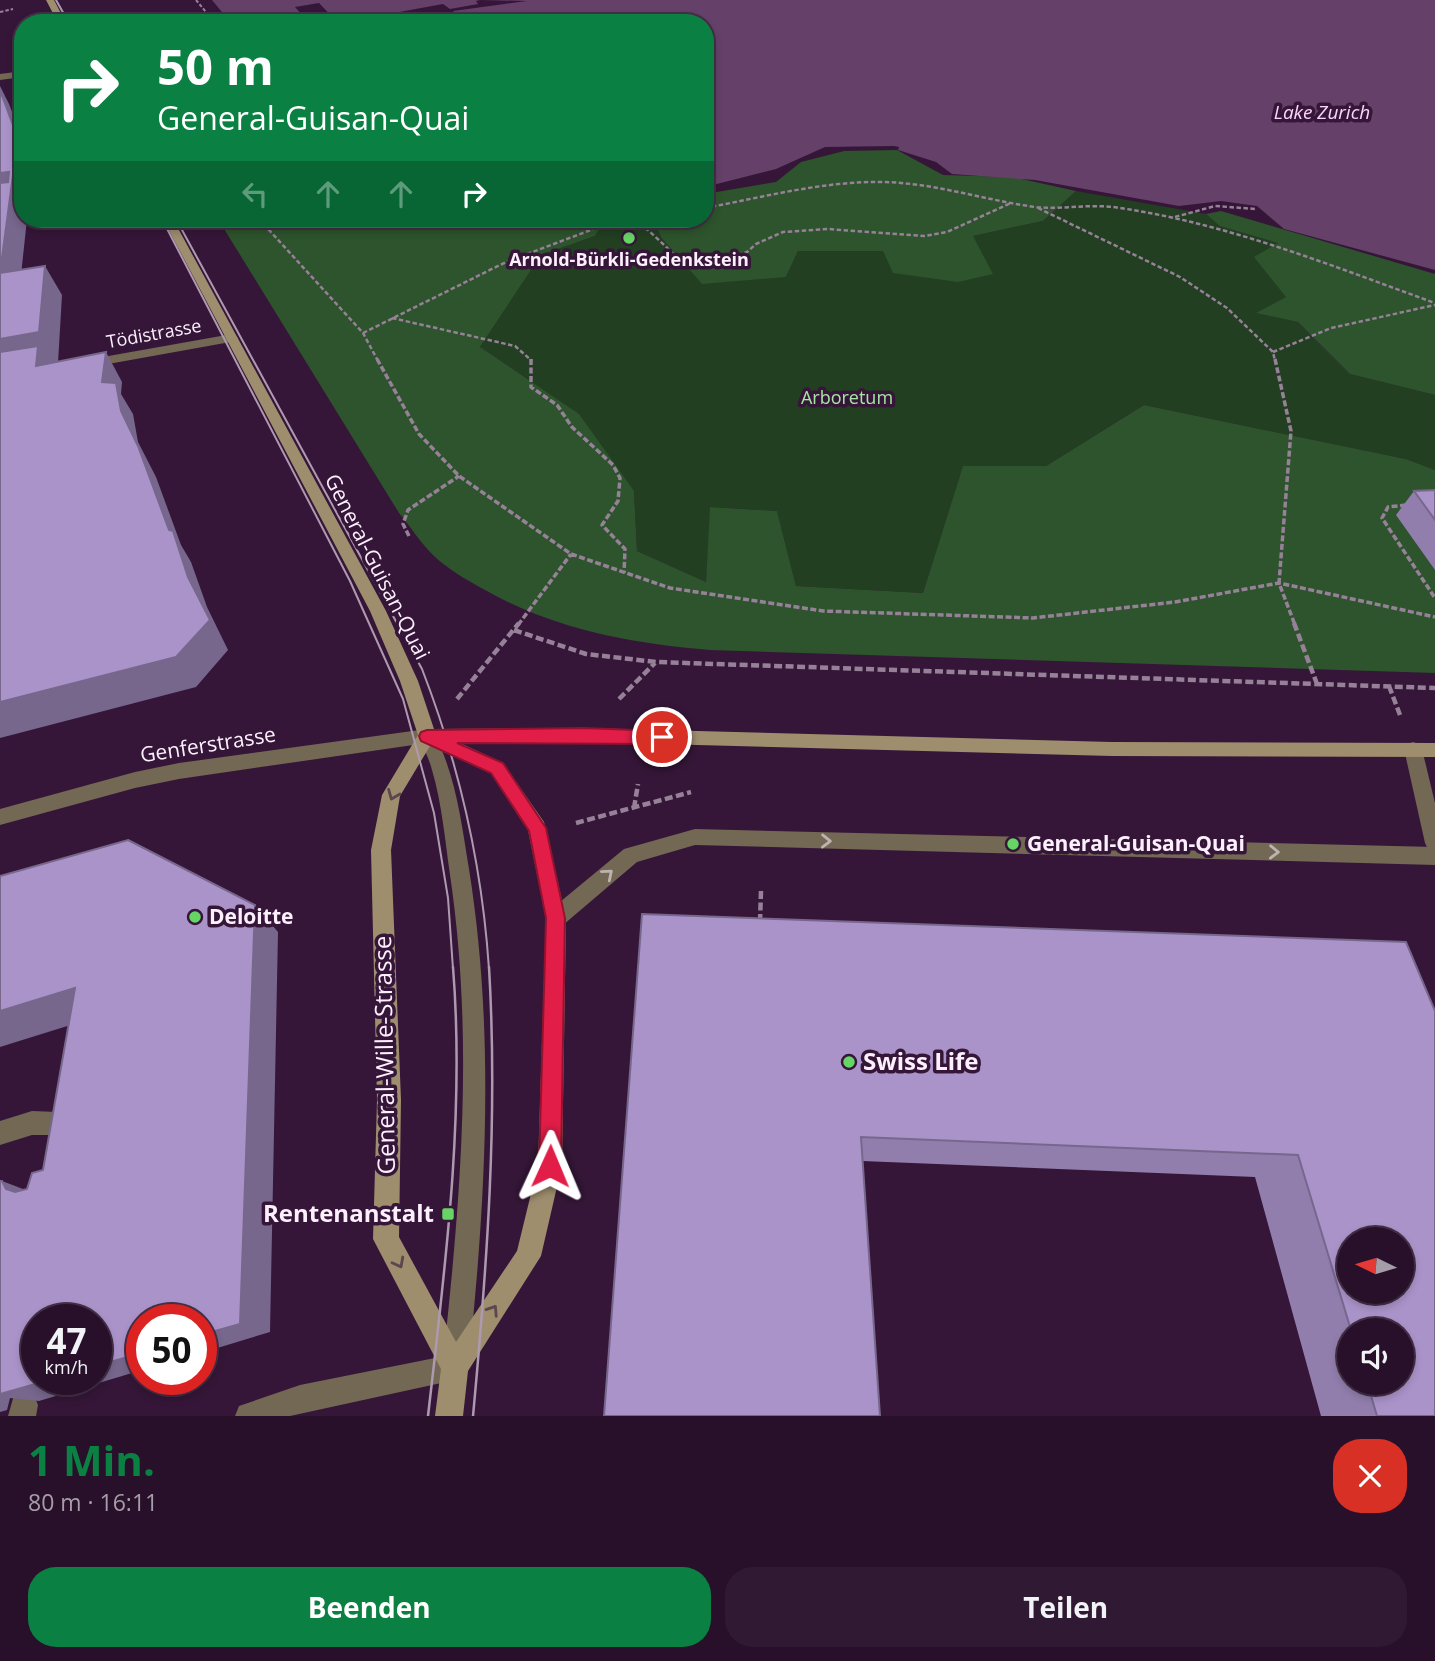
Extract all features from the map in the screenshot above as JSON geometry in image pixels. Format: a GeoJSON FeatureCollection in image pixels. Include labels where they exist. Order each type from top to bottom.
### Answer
{"type":"FeatureCollection","features":[{"type":"Feature","properties":{"kind":"main road","name":"General-Guisan-Quai"},"geometry":{"type":"LineString","coordinates":[[174,228],[378,611],[409,681],[427,736]]}},
{"type":"Feature","properties":{"kind":"main road"},"geometry":{"type":"LineString","coordinates":[[427,736],[583,735],[1112,749],[1435,750]]}},
{"type":"Feature","properties":{"kind":"main road"},"geometry":{"type":"LineString","coordinates":[[427,736],[497,768],[537,828],[556,918],[550,1166],[528,1256],[455,1367],[449,1416]]}},
{"type":"Feature","properties":{"kind":"main road","name":"General-Wille-Strasse"},"geometry":{"type":"LineString","coordinates":[[427,736],[391,795],[381,850],[389,1100],[386,1239],[455,1367]]}},
{"type":"Feature","properties":{"kind":"street","name":"Tödistrasse"},"geometry":{"type":"LineString","coordinates":[[69,367],[232,338]]}},
{"type":"Feature","properties":{"kind":"street","name":"Genferstrasse"},"geometry":{"type":"LineString","coordinates":[[0,817],[135,780],[179,771],[427,736]]}},
{"type":"Feature","properties":{"kind":"street"},"geometry":{"type":"LineString","coordinates":[[249,1416],[300,1399],[455,1367],[467,1244],[475,1074],[473,987],[464,891],[443,775],[427,736]]}},
{"type":"Feature","properties":{"kind":"street"},"geometry":{"type":"LineString","coordinates":[[1413,749],[1435,844]]}},
{"type":"Feature","properties":{"kind":"street"},"geometry":{"type":"LineString","coordinates":[[556,918],[631,855],[695,837],[1435,856]]}},
{"type":"Feature","properties":{"kind":"street"},"geometry":{"type":"LineString","coordinates":[[0,1133],[32,1123],[58,1124],[63,1137],[61,1159]]}},
{"type":"Feature","properties":{"kind":"path"},"geometry":{"type":"LineString","coordinates":[[196,0],[208,14]]}},
{"type":"Feature","properties":{"kind":"path"},"geometry":{"type":"LineString","coordinates":[[0,12],[13,9]]}},
{"type":"Feature","properties":{"kind":"path"},"geometry":{"type":"LineString","coordinates":[[714,206],[836,183],[873,182],[946,188],[1037,207],[1117,207],[1175,218],[1281,247],[1435,304]]}},
{"type":"Feature","properties":{"kind":"path"},"geometry":{"type":"LineString","coordinates":[[644,228],[676,256],[722,261],[747,252],[756,244],[783,232],[828,229],[924,236],[947,232],[1011,203]]}},
{"type":"Feature","properties":{"kind":"path"},"geometry":{"type":"LineString","coordinates":[[1175,218],[1199,207],[1228,203],[1256,209]]}},
{"type":"Feature","properties":{"kind":"path"},"geometry":{"type":"LineString","coordinates":[[1037,207],[1180,277],[1227,308],[1273,352],[1291,431],[1279,583],[1317,684]]}},
{"type":"Feature","properties":{"kind":"path"},"geometry":{"type":"LineString","coordinates":[[267,228],[363,333],[419,434],[459,476],[571,554],[624,573],[670,588],[823,611],[1032,618],[1175,603],[1279,583],[1435,617]]}},
{"type":"Feature","properties":{"kind":"path"},"geometry":{"type":"LineString","coordinates":[[363,333],[506,262],[597,228]]}},
{"type":"Feature","properties":{"kind":"path"},"geometry":{"type":"LineString","coordinates":[[1273,352],[1331,328],[1435,304]]}},
{"type":"Feature","properties":{"kind":"path"},"geometry":{"type":"LineString","coordinates":[[392,318],[515,346],[531,357],[534,363],[530,375],[531,387],[557,405],[572,427],[613,465],[620,478],[618,501],[602,525],[607,533],[625,546],[628,559],[624,573]]}},
{"type":"Feature","properties":{"kind":"path"},"geometry":{"type":"LineString","coordinates":[[409,536],[403,524],[408,510],[459,476]]}},
{"type":"Feature","properties":{"kind":"path"},"geometry":{"type":"LineString","coordinates":[[1413,504],[1388,507],[1382,518],[1435,598]]}},
{"type":"Feature","properties":{"kind":"path"},"geometry":{"type":"LineString","coordinates":[[427,736],[514,630],[571,554]]}},
{"type":"Feature","properties":{"kind":"path"},"geometry":{"type":"LineString","coordinates":[[514,630],[586,654],[656,662],[1435,688]]}},
{"type":"Feature","properties":{"kind":"path"},"geometry":{"type":"LineString","coordinates":[[634,808],[638,784]]}},
{"type":"Feature","properties":{"kind":"path"},"geometry":{"type":"LineString","coordinates":[[576,823],[602,820],[666,796],[691,792]]}},
{"type":"Feature","properties":{"kind":"path"},"geometry":{"type":"LineString","coordinates":[[759,928],[761,891]]}},
{"type":"Feature","properties":{"kind":"green space"},"geometry":{"type":"Polygon","coordinates":[[[897,150],[943,175],[1013,177],[1076,191],[1043,221],[973,236],[993,274],[958,282],[893,273],[883,251],[798,251],[786,277],[702,284],[661,237],[657,228],[714,228],[714,192],[776,182],[801,162],[844,151],[897,150]]]}},
{"type":"Feature","properties":{"kind":"green space","name":"Arboretum"},"geometry":{"type":"Polygon","coordinates":[[[1076,191],[1206,214],[1221,226],[1279,243],[1287,297],[1257,313],[1298,322],[1350,374],[1435,395],[1435,470],[1406,459],[1144,405],[1046,466],[963,467],[923,593],[796,586],[777,511],[711,507],[706,582],[637,551],[634,491],[480,347],[541,255],[595,236],[600,228],[657,228],[661,237],[786,277],[798,251],[883,251],[1043,221],[1076,191]]]}},
{"type":"Feature","properties":{"kind":"green space"},"geometry":{"type":"Polygon","coordinates":[[[1221,211],[1435,274],[1435,395],[1350,374],[1298,322],[1256,313],[1286,297],[1254,257],[1278,243],[1220,226],[1206,214],[1221,211]]]}},
{"type":"Feature","properties":{"kind":"green space"},"geometry":{"type":"Polygon","coordinates":[[[224,228],[600,228],[595,236],[541,255],[480,347],[579,414],[634,491],[637,551],[706,582],[710,507],[777,511],[796,586],[923,593],[963,466],[1046,466],[1144,405],[1406,459],[1435,470],[1435,673],[710,650],[651,643],[566,625],[512,604],[464,578],[438,559],[399,513],[224,228]]]}},
{"type":"Feature","properties":{"kind":"water","name":"Lake Zurich"},"geometry":{"type":"Polygon","coordinates":[[[212,0],[1435,0],[1435,270],[1284,229],[1257,206],[1221,201],[1179,206],[1035,180],[952,174],[936,162],[898,150],[899,147],[894,146],[825,147],[776,169],[714,185],[714,14],[224,14],[212,0]]]}},
{"type":"Feature","properties":{"kind":"pier"},"geometry":{"type":"Polygon","coordinates":[[[476,1],[527,1],[453,11],[457,14],[388,14],[443,4],[450,9],[478,4],[476,1]]]}},
{"type":"Feature","properties":{"kind":"pier"},"geometry":{"type":"Polygon","coordinates":[[[319,3],[329,14],[301,14],[295,7],[319,3]]]}},
{"type":"Feature","properties":{"kind":"building"},"geometry":{"type":"Polygon","coordinates":[[[0,90],[14,128],[14,168],[0,273],[0,183],[8,182],[9,172],[0,173],[0,90]]]}},
{"type":"Feature","properties":{"kind":"building"},"geometry":{"type":"Polygon","coordinates":[[[45,266],[39,332],[0,339],[0,273],[45,266]]]}},
{"type":"Feature","properties":{"kind":"building"},"geometry":{"type":"Polygon","coordinates":[[[38,346],[36,366],[106,352],[102,382],[116,383],[121,411],[138,446],[169,530],[173,531],[188,577],[210,620],[176,657],[0,702],[0,352],[38,346]]]}},
{"type":"Feature","properties":{"kind":"building"},"geometry":{"type":"Polygon","coordinates":[[[1435,490],[1435,520],[1414,491],[1435,490]]]}},
{"type":"Feature","properties":{"kind":"building"},"geometry":{"type":"Polygon","coordinates":[[[128,840],[255,905],[240,1324],[217,1330],[217,1304],[126,1304],[126,1358],[112,1361],[112,1304],[21,1304],[21,1388],[0,1394],[0,1181],[6,1189],[15,1192],[27,1189],[32,1173],[43,1170],[75,988],[0,1011],[0,876],[128,840]]]}},
{"type":"Feature","properties":{"kind":"building"},"geometry":{"type":"Polygon","coordinates":[[[642,914],[1406,942],[1435,1011],[1435,1416],[1377,1416],[1371,1395],[1414,1395],[1414,1318],[1347,1318],[1343,1304],[1414,1304],[1414,1227],[1337,1227],[1337,1284],[1298,1155],[861,1137],[880,1416],[604,1416],[642,914]]]}},
{"type":"Feature","properties":{"kind":"tram line"},"geometry":{"type":"LineString","coordinates":[[56,0],[64,14]]}},
{"type":"Feature","properties":{"kind":"tram line"},"geometry":{"type":"LineString","coordinates":[[167,228],[350,581],[403,699],[434,813],[448,898],[453,969]]}},
{"type":"Feature","properties":{"kind":"tram line"},"geometry":{"type":"LineString","coordinates":[[181,228],[422,669],[448,742],[467,816],[481,892],[489,969]]}},
{"type":"Feature","properties":{"kind":"tram line"},"geometry":{"type":"LineString","coordinates":[[428,1416],[447,1248],[455,1136],[457,1079],[453,967]]}},
{"type":"Feature","properties":{"kind":"tram line"},"geometry":{"type":"LineString","coordinates":[[473,1416],[483,1304],[492,1136],[489,967]]}},
{"type":"Feature","properties":{"kind":"place","name":"Arnold-Bürkli-Gedenkstein"},"geometry":{"type":"Point","coordinates":[629,238]}},
{"type":"Feature","properties":{"kind":"place","name":"General-Guisan-Quai"},"geometry":{"type":"Point","coordinates":[1013,844]}},
{"type":"Feature","properties":{"kind":"place","name":"Deloitte"},"geometry":{"type":"Point","coordinates":[195,917]}},
{"type":"Feature","properties":{"kind":"place","name":"Swiss Life"},"geometry":{"type":"Point","coordinates":[849,1062]}},
{"type":"Feature","properties":{"kind":"place","name":"Rentenanstalt"},"geometry":{"type":"Point","coordinates":[448,1214]}},
{"type":"Feature","properties":{"kind":"route"},"geometry":{"type":"LineString","coordinates":[[550,1166],[556,918],[537,828],[497,768],[427,736],[662,737]]}}]}
